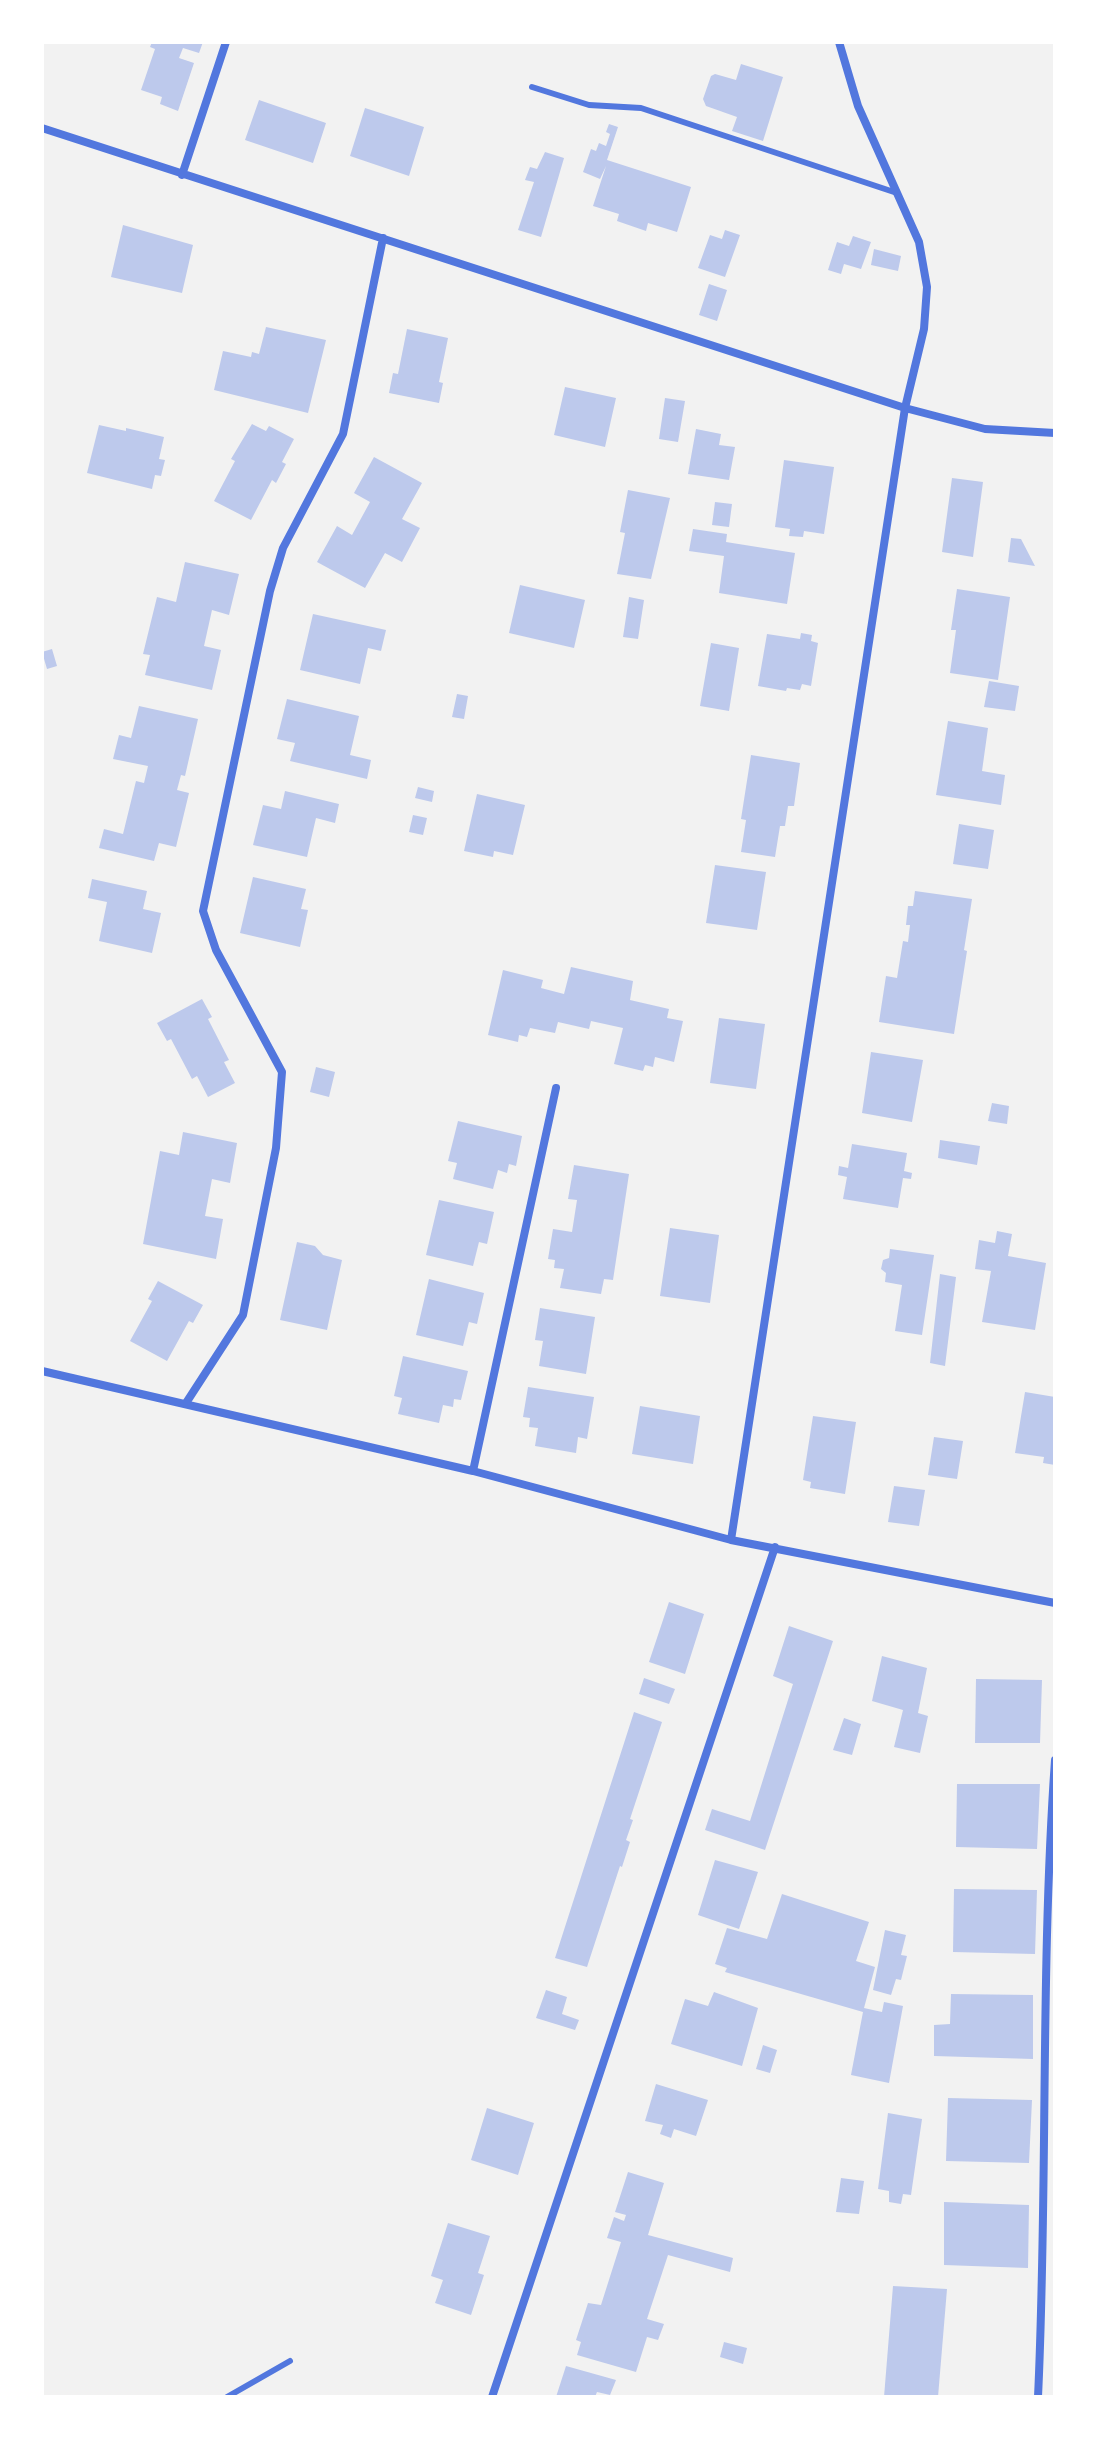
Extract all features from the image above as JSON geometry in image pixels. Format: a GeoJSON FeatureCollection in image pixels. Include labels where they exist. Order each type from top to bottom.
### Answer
{"type":"FeatureCollection","features":[{"type":"Feature","properties":{"kind":"street"},"geometry":{"type":"LineString","coordinates":[[182,175],[226,42]]}},
{"type":"Feature","properties":{"kind":"street"},"geometry":{"type":"LineString","coordinates":[[731,1540],[905,408],[924,329],[927,287],[919,242],[858,106],[839,42]]}},
{"type":"Feature","properties":{"kind":"street"},"geometry":{"type":"LineString","coordinates":[[42,128],[905,408],[985,429],[1055,433]]}},
{"type":"Feature","properties":{"kind":"street"},"geometry":{"type":"LineString","coordinates":[[186,1403],[243,1315],[276,1148],[282,1072],[216,950],[203,911],[270,591],[283,548],[343,434],[383,238]]}},
{"type":"Feature","properties":{"kind":"street"},"geometry":{"type":"LineString","coordinates":[[473,1471],[556,1088]]}},
{"type":"Feature","properties":{"kind":"street"},"geometry":{"type":"LineString","coordinates":[[42,1371],[473,1471],[731,1540],[1055,1603]]}},
{"type":"Feature","properties":{"kind":"street"},"geometry":{"type":"LineString","coordinates":[[492,2397],[775,1547]]}},
{"type":"Feature","properties":{"kind":"street"},"geometry":{"type":"LineString","coordinates":[[1038,2397],[1050,1837],[1055,1760]]}},
{"type":"Feature","properties":{"kind":"lane"},"geometry":{"type":"LineString","coordinates":[[532,87],[589,105],[641,108],[897,193]]}},
{"type":"Feature","properties":{"kind":"lane"},"geometry":{"type":"LineString","coordinates":[[227,2397],[290,2361]]}},
{"type":"Feature","properties":{"kind":"building"},"geometry":{"type":"Polygon","coordinates":[[[152,42],[203,42],[199,53],[183,48],[179,58],[194,63],[178,111],[160,104],[162,97],[141,90],[155,49],[150,47],[152,42]]]}},
{"type":"Feature","properties":{"kind":"building"},"geometry":{"type":"Polygon","coordinates":[[[741,64],[783,77],[763,141],[732,131],[737,117],[706,106],[703,99],[711,76],[715,74],[736,80],[741,64]]]}},
{"type":"Feature","properties":{"kind":"building"},"geometry":{"type":"Polygon","coordinates":[[[259,100],[326,123],[313,163],[245,140],[259,100]]]}},
{"type":"Feature","properties":{"kind":"building"},"geometry":{"type":"Polygon","coordinates":[[[365,108],[424,127],[409,176],[350,156],[365,108]]]}},
{"type":"Feature","properties":{"kind":"building"},"geometry":{"type":"Polygon","coordinates":[[[609,124],[618,127],[607,160],[691,187],[677,232],[648,223],[646,231],[617,221],[619,214],[593,206],[606,166],[600,179],[583,172],[591,149],[596,151],[599,143],[606,146],[609,124]]]}},
{"type":"Feature","properties":{"kind":"building"},"geometry":{"type":"Polygon","coordinates":[[[545,152],[564,158],[541,237],[518,230],[534,182],[525,180],[530,167],[537,169],[545,152]]]}},
{"type":"Feature","properties":{"kind":"building"},"geometry":{"type":"Polygon","coordinates":[[[123,225],[193,245],[182,293],[111,277],[123,225]]]}},
{"type":"Feature","properties":{"kind":"building"},"geometry":{"type":"Polygon","coordinates":[[[725,230],[740,235],[725,277],[698,268],[710,235],[722,239],[725,230]]]}},
{"type":"Feature","properties":{"kind":"building"},"geometry":{"type":"Polygon","coordinates":[[[853,236],[871,242],[861,269],[844,264],[841,274],[828,270],[837,242],[849,246],[853,236]]]}},
{"type":"Feature","properties":{"kind":"building"},"geometry":{"type":"Polygon","coordinates":[[[874,249],[901,256],[898,271],[871,265],[874,249]]]}},
{"type":"Feature","properties":{"kind":"building"},"geometry":{"type":"Polygon","coordinates":[[[709,284],[727,290],[717,321],[699,315],[709,284]]]}},
{"type":"Feature","properties":{"kind":"building"},"geometry":{"type":"Polygon","coordinates":[[[266,327],[326,340],[308,413],[214,390],[223,351],[251,357],[252,352],[259,354],[266,327]]]}},
{"type":"Feature","properties":{"kind":"building"},"geometry":{"type":"Polygon","coordinates":[[[407,329],[448,338],[439,382],[443,383],[439,403],[389,393],[393,373],[398,374],[407,329]]]}},
{"type":"Feature","properties":{"kind":"building"},"geometry":{"type":"Polygon","coordinates":[[[565,387],[616,398],[605,447],[554,435],[565,387]]]}},
{"type":"Feature","properties":{"kind":"building"},"geometry":{"type":"Polygon","coordinates":[[[665,398],[685,401],[678,442],[659,439],[665,398]]]}},
{"type":"Feature","properties":{"kind":"building"},"geometry":{"type":"Polygon","coordinates":[[[252,424],[266,431],[269,426],[294,439],[276,483],[272,480],[251,520],[214,501],[235,461],[231,459],[252,424]]]}},
{"type":"Feature","properties":{"kind":"building"},"geometry":{"type":"Polygon","coordinates":[[[99,425],[164,437],[159,459],[165,460],[161,476],[155,475],[152,489],[87,473],[99,425]]]}},
{"type":"Feature","properties":{"kind":"building"},"geometry":{"type":"Polygon","coordinates":[[[696,429],[721,434],[719,445],[735,447],[729,480],[688,474],[696,429]]]}},
{"type":"Feature","properties":{"kind":"building"},"geometry":{"type":"Polygon","coordinates":[[[374,457],[422,483],[402,519],[420,528],[402,562],[385,553],[365,588],[317,562],[337,526],[352,535],[370,502],[354,493],[374,457]]]}},
{"type":"Feature","properties":{"kind":"building"},"geometry":{"type":"Polygon","coordinates":[[[784,460],[834,467],[824,534],[804,531],[803,537],[789,536],[790,529],[775,527],[784,460]]]}},
{"type":"Feature","properties":{"kind":"building"},"geometry":{"type":"Polygon","coordinates":[[[952,478],[983,482],[973,557],[942,552],[952,478]]]}},
{"type":"Feature","properties":{"kind":"building"},"geometry":{"type":"Polygon","coordinates":[[[628,490],[670,498],[651,579],[617,574],[625,533],[620,532],[628,490]]]}},
{"type":"Feature","properties":{"kind":"building"},"geometry":{"type":"Polygon","coordinates":[[[715,502],[732,504],[729,527],[712,525],[715,502]]]}},
{"type":"Feature","properties":{"kind":"building"},"geometry":{"type":"Polygon","coordinates":[[[693,529],[727,534],[726,542],[795,553],[787,604],[719,593],[724,556],[689,551],[693,529]]]}},
{"type":"Feature","properties":{"kind":"building"},"geometry":{"type":"Polygon","coordinates":[[[1011,538],[1021,539],[1035,566],[1008,562],[1011,538]]]}},
{"type":"Feature","properties":{"kind":"building"},"geometry":{"type":"Polygon","coordinates":[[[185,562],[239,574],[229,615],[212,610],[204,646],[221,650],[212,690],[145,675],[150,655],[143,654],[157,597],[176,602],[185,562]]]}},
{"type":"Feature","properties":{"kind":"building"},"geometry":{"type":"Polygon","coordinates":[[[520,585],[585,600],[574,648],[509,633],[520,585]]]}},
{"type":"Feature","properties":{"kind":"building"},"geometry":{"type":"Polygon","coordinates":[[[957,589],[1010,597],[998,680],[950,673],[956,630],[951,630],[957,589]]]}},
{"type":"Feature","properties":{"kind":"building"},"geometry":{"type":"Polygon","coordinates":[[[629,597],[644,600],[638,639],[623,637],[629,597]]]}},
{"type":"Feature","properties":{"kind":"building"},"geometry":{"type":"Polygon","coordinates":[[[313,614],[386,630],[381,651],[368,648],[360,684],[300,670],[313,614]]]}},
{"type":"Feature","properties":{"kind":"building"},"geometry":{"type":"Polygon","coordinates":[[[801,633],[812,635],[811,641],[818,643],[811,686],[802,684],[800,690],[787,688],[786,691],[758,686],[767,634],[800,639],[801,633]]]}},
{"type":"Feature","properties":{"kind":"building"},"geometry":{"type":"Polygon","coordinates":[[[711,643],[739,648],[729,711],[700,706],[711,643]]]}},
{"type":"Feature","properties":{"kind":"building"},"geometry":{"type":"Polygon","coordinates":[[[52,649],[57,666],[47,669],[42,652],[52,649]]]}},
{"type":"Feature","properties":{"kind":"building"},"geometry":{"type":"Polygon","coordinates":[[[989,681],[1019,686],[1015,711],[984,707],[989,681]]]}},
{"type":"Feature","properties":{"kind":"building"},"geometry":{"type":"Polygon","coordinates":[[[457,694],[468,696],[464,719],[452,717],[457,694]]]}},
{"type":"Feature","properties":{"kind":"building"},"geometry":{"type":"Polygon","coordinates":[[[287,699],[359,716],[350,755],[371,760],[367,779],[290,761],[295,743],[277,739],[287,699]]]}},
{"type":"Feature","properties":{"kind":"building"},"geometry":{"type":"Polygon","coordinates":[[[139,706],[198,719],[185,776],[181,775],[177,790],[189,793],[176,847],[159,843],[154,861],[99,848],[104,829],[123,834],[136,781],[144,783],[148,766],[113,759],[119,735],[131,738],[139,706]]]}},
{"type":"Feature","properties":{"kind":"building"},"geometry":{"type":"Polygon","coordinates":[[[948,721],[988,728],[982,771],[1005,775],[1001,805],[936,795],[948,721]]]}},
{"type":"Feature","properties":{"kind":"building"},"geometry":{"type":"Polygon","coordinates":[[[751,755],[800,763],[794,806],[788,806],[785,826],[780,826],[775,857],[741,852],[746,820],[741,819],[751,755]]]}},
{"type":"Feature","properties":{"kind":"building"},"geometry":{"type":"Polygon","coordinates":[[[418,787],[434,791],[432,802],[415,798],[418,787]]]}},
{"type":"Feature","properties":{"kind":"building"},"geometry":{"type":"Polygon","coordinates":[[[285,791],[339,804],[335,823],[316,818],[307,857],[253,845],[263,805],[281,809],[285,791]]]}},
{"type":"Feature","properties":{"kind":"building"},"geometry":{"type":"Polygon","coordinates":[[[477,794],[525,805],[513,855],[494,851],[493,857],[464,851],[477,794]]]}},
{"type":"Feature","properties":{"kind":"building"},"geometry":{"type":"Polygon","coordinates":[[[413,815],[427,818],[423,835],[409,832],[413,815]]]}},
{"type":"Feature","properties":{"kind":"building"},"geometry":{"type":"Polygon","coordinates":[[[959,824],[994,830],[988,869],[953,864],[959,824]]]}},
{"type":"Feature","properties":{"kind":"building"},"geometry":{"type":"Polygon","coordinates":[[[715,865],[766,872],[757,930],[706,923],[715,865]]]}},
{"type":"Feature","properties":{"kind":"building"},"geometry":{"type":"Polygon","coordinates":[[[253,877],[306,889],[301,909],[308,910],[300,947],[240,933],[253,877]]]}},
{"type":"Feature","properties":{"kind":"building"},"geometry":{"type":"Polygon","coordinates":[[[92,879],[147,891],[143,909],[161,913],[152,953],[99,941],[107,902],[88,898],[92,879]]]}},
{"type":"Feature","properties":{"kind":"building"},"geometry":{"type":"Polygon","coordinates":[[[915,891],[972,899],[954,1034],[879,1022],[886,976],[897,978],[903,941],[908,942],[908,906],[913,906],[915,891]]]}},
{"type":"Feature","properties":{"kind":"building"},"geometry":{"type":"Polygon","coordinates":[[[571,967],[633,981],[630,1000],[669,1009],[667,1018],[683,1021],[674,1062],[655,1057],[653,1067],[645,1065],[643,1071],[614,1064],[623,1028],[591,1021],[589,1029],[558,1022],[555,1033],[530,1028],[527,1037],[519,1035],[518,1042],[488,1035],[503,970],[543,980],[541,988],[564,994],[571,967]]]}},
{"type":"Feature","properties":{"kind":"building"},"geometry":{"type":"Polygon","coordinates":[[[202,999],[212,1017],[208,1019],[229,1060],[224,1062],[235,1083],[208,1097],[197,1076],[192,1079],[171,1039],[167,1041],[157,1023],[202,999]]]}},
{"type":"Feature","properties":{"kind":"building"},"geometry":{"type":"Polygon","coordinates":[[[719,1018],[765,1024],[756,1089],[710,1083],[719,1018]]]}},
{"type":"Feature","properties":{"kind":"building"},"geometry":{"type":"Polygon","coordinates":[[[871,1052],[923,1060],[912,1122],[862,1113],[871,1052]]]}},
{"type":"Feature","properties":{"kind":"building"},"geometry":{"type":"Polygon","coordinates":[[[316,1067],[335,1072],[329,1097],[310,1092],[316,1067]]]}},
{"type":"Feature","properties":{"kind":"building"},"geometry":{"type":"Polygon","coordinates":[[[992,1103],[1009,1106],[1007,1124],[988,1121],[992,1103]]]}},
{"type":"Feature","properties":{"kind":"building"},"geometry":{"type":"Polygon","coordinates":[[[458,1121],[522,1136],[516,1166],[509,1164],[507,1173],[498,1170],[493,1189],[453,1179],[457,1163],[448,1161],[458,1121]]]}},
{"type":"Feature","properties":{"kind":"building"},"geometry":{"type":"Polygon","coordinates":[[[183,1132],[237,1143],[230,1183],[212,1179],[205,1216],[223,1219],[216,1259],[143,1244],[160,1151],[179,1155],[183,1132]]]}},
{"type":"Feature","properties":{"kind":"building"},"geometry":{"type":"Polygon","coordinates":[[[940,1140],[980,1146],[977,1165],[938,1158],[940,1140]]]}},
{"type":"Feature","properties":{"kind":"building"},"geometry":{"type":"Polygon","coordinates":[[[852,1144],[907,1153],[904,1171],[912,1173],[911,1179],[903,1178],[898,1208],[843,1199],[847,1177],[838,1175],[839,1166],[848,1168],[852,1144]]]}},
{"type":"Feature","properties":{"kind":"building"},"geometry":{"type":"Polygon","coordinates":[[[574,1165],[629,1174],[613,1280],[604,1279],[601,1294],[560,1288],[564,1269],[554,1268],[555,1260],[548,1259],[553,1229],[572,1232],[577,1200],[568,1199],[574,1165]]]}},
{"type":"Feature","properties":{"kind":"building"},"geometry":{"type":"Polygon","coordinates":[[[439,1200],[494,1212],[487,1244],[479,1242],[473,1266],[426,1255],[439,1200]]]}},
{"type":"Feature","properties":{"kind":"building"},"geometry":{"type":"Polygon","coordinates":[[[670,1228],[719,1235],[710,1303],[660,1296],[670,1228]]]}},
{"type":"Feature","properties":{"kind":"building"},"geometry":{"type":"Polygon","coordinates":[[[997,1231],[1012,1234],[1008,1256],[1046,1263],[1035,1330],[982,1322],[991,1271],[975,1269],[979,1240],[995,1243],[997,1231]]]}},
{"type":"Feature","properties":{"kind":"building"},"geometry":{"type":"Polygon","coordinates":[[[297,1242],[315,1246],[323,1255],[342,1260],[327,1330],[280,1320],[297,1242]]]}},
{"type":"Feature","properties":{"kind":"building"},"geometry":{"type":"Polygon","coordinates":[[[890,1249],[934,1255],[922,1335],[895,1331],[902,1285],[885,1282],[886,1273],[881,1269],[883,1260],[889,1258],[890,1249]]]}},
{"type":"Feature","properties":{"kind":"building"},"geometry":{"type":"Polygon","coordinates":[[[940,1274],[956,1277],[945,1366],[930,1363],[940,1274]]]}},
{"type":"Feature","properties":{"kind":"building"},"geometry":{"type":"Polygon","coordinates":[[[429,1279],[484,1293],[477,1324],[469,1322],[463,1346],[416,1335],[429,1279]]]}},
{"type":"Feature","properties":{"kind":"building"},"geometry":{"type":"Polygon","coordinates":[[[158,1281],[203,1305],[193,1323],[189,1321],[167,1361],[130,1341],[152,1301],[148,1299],[158,1281]]]}},
{"type":"Feature","properties":{"kind":"building"},"geometry":{"type":"Polygon","coordinates":[[[540,1308],[595,1317],[586,1374],[539,1366],[543,1341],[535,1340],[540,1308]]]}},
{"type":"Feature","properties":{"kind":"building"},"geometry":{"type":"Polygon","coordinates":[[[403,1356],[468,1371],[461,1400],[454,1399],[453,1407],[443,1405],[439,1423],[398,1414],[402,1398],[394,1396],[403,1356]]]}},
{"type":"Feature","properties":{"kind":"building"},"geometry":{"type":"Polygon","coordinates":[[[528,1387],[594,1397],[587,1439],[578,1437],[576,1453],[535,1446],[538,1428],[529,1427],[530,1418],[523,1417],[528,1387]]]}},
{"type":"Feature","properties":{"kind":"building"},"geometry":{"type":"Polygon","coordinates":[[[1025,1392],[1055,1397],[1055,1465],[1043,1463],[1044,1457],[1015,1453],[1025,1392]]]}},
{"type":"Feature","properties":{"kind":"building"},"geometry":{"type":"Polygon","coordinates":[[[640,1406],[700,1416],[693,1464],[632,1454],[640,1406]]]}},
{"type":"Feature","properties":{"kind":"building"},"geometry":{"type":"Polygon","coordinates":[[[813,1416],[856,1422],[845,1494],[810,1488],[811,1482],[803,1480],[813,1416]]]}},
{"type":"Feature","properties":{"kind":"building"},"geometry":{"type":"Polygon","coordinates":[[[934,1437],[963,1441],[957,1479],[928,1475],[934,1437]]]}},
{"type":"Feature","properties":{"kind":"building"},"geometry":{"type":"Polygon","coordinates":[[[894,1486],[925,1490],[919,1526],[888,1522],[894,1486]]]}},
{"type":"Feature","properties":{"kind":"building"},"geometry":{"type":"Polygon","coordinates":[[[669,1602],[704,1614],[685,1674],[649,1662],[669,1602]]]}},
{"type":"Feature","properties":{"kind":"building"},"geometry":{"type":"Polygon","coordinates":[[[789,1626],[833,1641],[765,1850],[705,1830],[712,1809],[750,1821],[793,1684],[773,1676],[789,1626]]]}},
{"type":"Feature","properties":{"kind":"building"},"geometry":{"type":"Polygon","coordinates":[[[882,1656],[927,1668],[918,1713],[928,1716],[920,1753],[894,1747],[903,1710],[872,1701],[882,1656]]]}},
{"type":"Feature","properties":{"kind":"building"},"geometry":{"type":"Polygon","coordinates":[[[644,1678],[675,1689],[669,1704],[639,1694],[644,1678]]]}},
{"type":"Feature","properties":{"kind":"building"},"geometry":{"type":"Polygon","coordinates":[[[976,1679],[1042,1680],[1040,1743],[975,1743],[976,1679]]]}},
{"type":"Feature","properties":{"kind":"building"},"geometry":{"type":"Polygon","coordinates":[[[634,1712],[662,1722],[630,1819],[633,1820],[626,1840],[630,1842],[587,1967],[555,1958],[634,1712]]]}},
{"type":"Feature","properties":{"kind":"building"},"geometry":{"type":"Polygon","coordinates":[[[844,1718],[861,1724],[852,1755],[833,1750],[844,1718]]]}},
{"type":"Feature","properties":{"kind":"building"},"geometry":{"type":"Polygon","coordinates":[[[957,1784],[1040,1784],[1037,1849],[956,1847],[957,1784]]]}},
{"type":"Feature","properties":{"kind":"building"},"geometry":{"type":"Polygon","coordinates":[[[715,1860],[758,1872],[739,1929],[698,1915],[715,1860]]]}},
{"type":"Feature","properties":{"kind":"building"},"geometry":{"type":"Polygon","coordinates":[[[954,1889],[1037,1890],[1035,1954],[953,1952],[954,1889]]]}},
{"type":"Feature","properties":{"kind":"building"},"geometry":{"type":"Polygon","coordinates":[[[782,1894],[869,1922],[856,1961],[875,1967],[864,2008],[882,2012],[884,2002],[903,2006],[889,2083],[851,2075],[863,2012],[725,1972],[727,1968],[715,1964],[727,1928],[767,1939],[782,1894]]]}},
{"type":"Feature","properties":{"kind":"building"},"geometry":{"type":"Polygon","coordinates":[[[885,1930],[906,1935],[901,1955],[907,1956],[901,1980],[896,1979],[891,1995],[873,1990],[885,1930]]]}},
{"type":"Feature","properties":{"kind":"building"},"geometry":{"type":"Polygon","coordinates":[[[546,1990],[567,1997],[562,2014],[579,2020],[575,2030],[536,2018],[546,1990]]]}},
{"type":"Feature","properties":{"kind":"building"},"geometry":{"type":"Polygon","coordinates":[[[714,1992],[758,2008],[742,2066],[671,2044],[685,1999],[708,2006],[714,1992]]]}},
{"type":"Feature","properties":{"kind":"building"},"geometry":{"type":"Polygon","coordinates":[[[951,1994],[1033,1995],[1033,2059],[934,2056],[934,2025],[950,2024],[951,1994]]]}},
{"type":"Feature","properties":{"kind":"building"},"geometry":{"type":"Polygon","coordinates":[[[763,2045],[777,2050],[770,2073],[756,2069],[763,2045]]]}},
{"type":"Feature","properties":{"kind":"building"},"geometry":{"type":"Polygon","coordinates":[[[656,2084],[708,2100],[696,2136],[674,2129],[671,2138],[660,2134],[663,2125],[645,2121],[656,2084]]]}},
{"type":"Feature","properties":{"kind":"building"},"geometry":{"type":"Polygon","coordinates":[[[948,2098],[1032,2100],[1029,2163],[946,2161],[948,2098]]]}},
{"type":"Feature","properties":{"kind":"building"},"geometry":{"type":"Polygon","coordinates":[[[487,2108],[534,2123],[518,2175],[471,2160],[487,2108]]]}},
{"type":"Feature","properties":{"kind":"building"},"geometry":{"type":"Polygon","coordinates":[[[888,2113],[922,2119],[911,2195],[903,2194],[901,2204],[889,2202],[889,2191],[878,2189],[888,2113]]]}},
{"type":"Feature","properties":{"kind":"building"},"geometry":{"type":"Polygon","coordinates":[[[628,2172],[664,2183],[648,2235],[733,2258],[730,2272],[668,2255],[647,2319],[664,2324],[658,2340],[647,2337],[636,2372],[577,2355],[581,2342],[576,2340],[588,2303],[601,2305],[621,2242],[607,2238],[614,2217],[624,2221],[626,2215],[615,2212],[628,2172]]]}},
{"type":"Feature","properties":{"kind":"building"},"geometry":{"type":"Polygon","coordinates":[[[841,2178],[864,2181],[859,2214],[836,2212],[841,2178]]]}},
{"type":"Feature","properties":{"kind":"building"},"geometry":{"type":"Polygon","coordinates":[[[944,2202],[1029,2205],[1028,2268],[944,2265],[944,2202]]]}},
{"type":"Feature","properties":{"kind":"building"},"geometry":{"type":"Polygon","coordinates":[[[448,2223],[490,2236],[478,2273],[484,2275],[471,2315],[435,2303],[443,2280],[431,2276],[448,2223]]]}},
{"type":"Feature","properties":{"kind":"building"},"geometry":{"type":"Polygon","coordinates":[[[893,2286],[947,2289],[938,2397],[884,2397],[893,2286]]]}},
{"type":"Feature","properties":{"kind":"building"},"geometry":{"type":"Polygon","coordinates":[[[724,2342],[747,2348],[743,2364],[720,2357],[724,2342]]]}},
{"type":"Feature","properties":{"kind":"building"},"geometry":{"type":"Polygon","coordinates":[[[566,2366],[616,2380],[610,2395],[597,2392],[595,2397],[556,2397],[566,2366]]]}}]}
